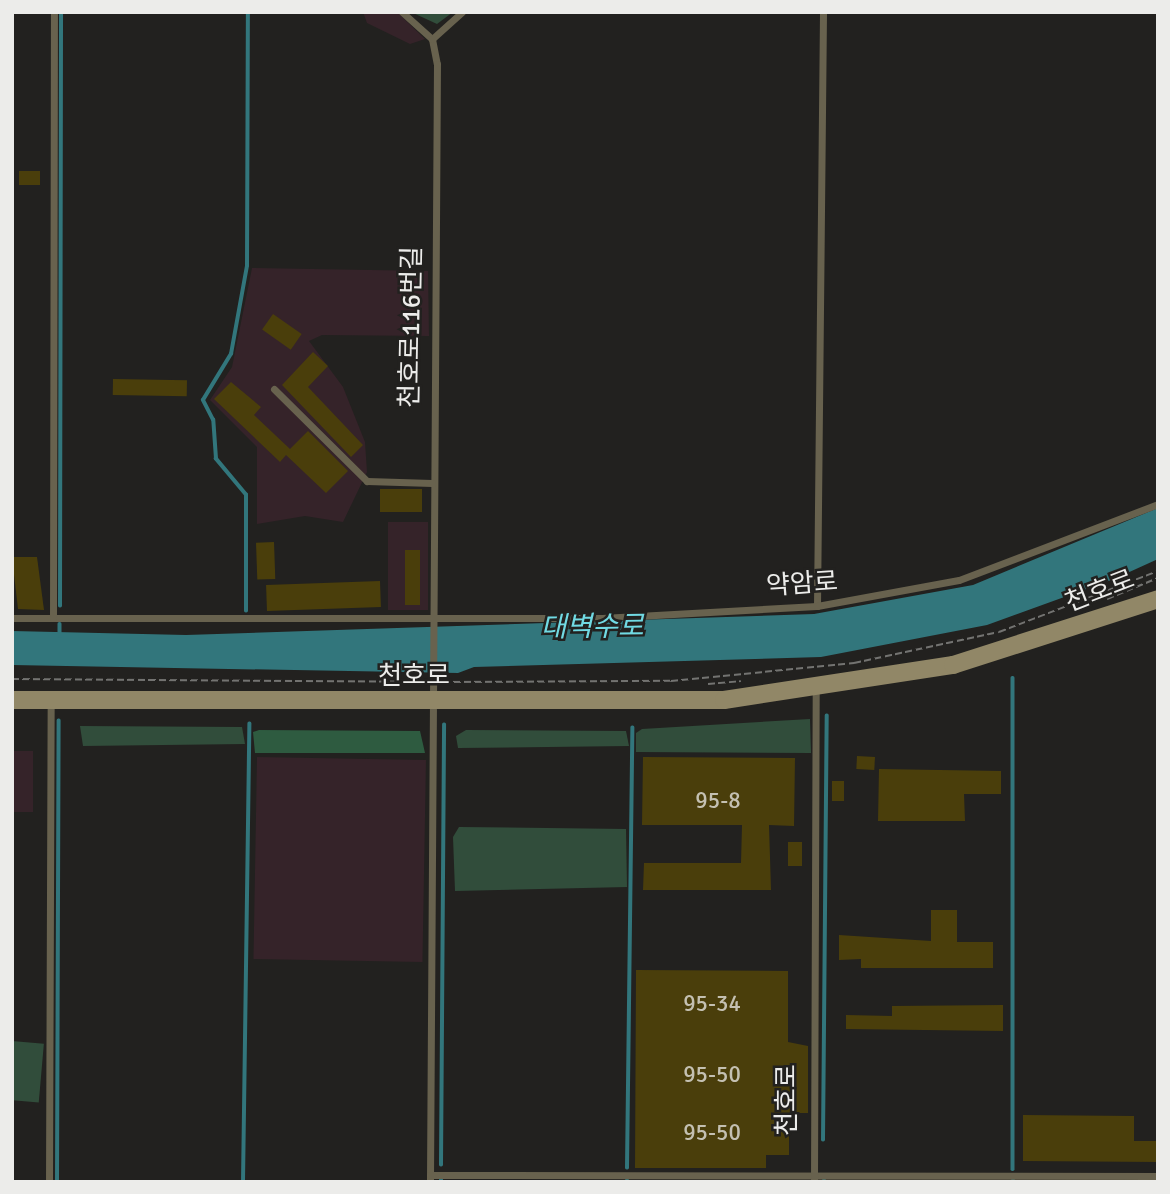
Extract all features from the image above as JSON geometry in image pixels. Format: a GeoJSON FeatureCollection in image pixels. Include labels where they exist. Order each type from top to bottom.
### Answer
{"type":"FeatureCollection","features":[{"type":"Feature","properties":{"kind":"street","name":"천호로"},"geometry":{"type":"LineString","coordinates":[[17,702],[432,688],[651,703],[816,691],[1021,648],[1158,598]]}},
{"type":"Feature","properties":{"kind":"lane"},"geometry":{"type":"LineString","coordinates":[[53,618],[54,12]]}},
{"type":"Feature","properties":{"kind":"lane"},"geometry":{"type":"LineString","coordinates":[[402,12],[432,39],[462,12]]}},
{"type":"Feature","properties":{"kind":"lane"},"geometry":{"type":"LineString","coordinates":[[817,606],[823,12]]}},
{"type":"Feature","properties":{"kind":"lane","name":"천호로116번길"},"geometry":{"type":"LineString","coordinates":[[430,1178],[432,39]]}},
{"type":"Feature","properties":{"kind":"lane"},"geometry":{"type":"LineString","coordinates":[[274,389],[367,481],[432,483]]}},
{"type":"Feature","properties":{"kind":"lane","name":"약암로"},"geometry":{"type":"LineString","coordinates":[[432,618],[602,618],[817,606],[946,584],[1158,504]]}},
{"type":"Feature","properties":{"kind":"lane"},"geometry":{"type":"LineString","coordinates":[[12,618],[432,618]]}},
{"type":"Feature","properties":{"kind":"lane","name":"천호로"},"geometry":{"type":"LineString","coordinates":[[814,1178],[816,691]]}},
{"type":"Feature","properties":{"kind":"lane"},"geometry":{"type":"LineString","coordinates":[[49,1182],[51,700]]}},
{"type":"Feature","properties":{"kind":"lane"},"geometry":{"type":"LineString","coordinates":[[430,1178],[1158,1176]]}},
{"type":"Feature","properties":{"kind":"path"},"geometry":{"type":"LineString","coordinates":[[12,679],[432,688],[671,681],[854,663],[999,632],[1158,571]]}},
{"type":"Feature","properties":{"kind":"path"},"geometry":{"type":"LineString","coordinates":[[12,686],[684,686],[862,668],[1037,625],[1158,578]]}},
{"type":"Feature","properties":{"kind":"shaded area"},"geometry":{"type":"Polygon","coordinates":[[[363,12],[397,12],[425,39],[410,44],[367,23],[363,12]]]}},
{"type":"Feature","properties":{"kind":"shaded area"},"geometry":{"type":"Polygon","coordinates":[[[252,268],[428,271],[429,336],[322,335],[309,341],[343,387],[365,442],[367,472],[343,522],[305,516],[257,524],[257,447],[210,400],[232,367],[252,268]]]}},
{"type":"Feature","properties":{"kind":"shaded area"},"geometry":{"type":"Polygon","coordinates":[[[388,522],[428,522],[428,610],[388,610],[388,522]]]}},
{"type":"Feature","properties":{"kind":"shaded area"},"geometry":{"type":"Polygon","coordinates":[[[12,751],[33,751],[33,812],[12,812],[12,751]]]}},
{"type":"Feature","properties":{"kind":"shaded area"},"geometry":{"type":"Polygon","coordinates":[[[257,757],[426,760],[422,962],[253,959],[257,757]]]}},
{"type":"Feature","properties":{"kind":"green space"},"geometry":{"type":"Polygon","coordinates":[[[411,12],[453,12],[437,24],[411,12]]]}},
{"type":"Feature","properties":{"kind":"green space"},"geometry":{"type":"Polygon","coordinates":[[[810,719],[811,753],[636,752],[636,733],[642,729],[810,719]]]}},
{"type":"Feature","properties":{"kind":"green space"},"geometry":{"type":"Polygon","coordinates":[[[80,726],[242,727],[245,744],[83,746],[80,726]]]}},
{"type":"Feature","properties":{"kind":"green space"},"geometry":{"type":"Polygon","coordinates":[[[466,730],[626,731],[629,746],[458,748],[456,736],[466,730]]]}},
{"type":"Feature","properties":{"kind":"green space"},"geometry":{"type":"Polygon","coordinates":[[[420,731],[425,753],[255,753],[253,732],[420,731]]]}},
{"type":"Feature","properties":{"kind":"green space"},"geometry":{"type":"Polygon","coordinates":[[[459,827],[626,829],[627,887],[455,891],[453,837],[459,827]]]}},
{"type":"Feature","properties":{"kind":"green space"},"geometry":{"type":"Polygon","coordinates":[[[12,1041],[44,1044],[39,1103],[12,1100],[12,1041]]]}},
{"type":"Feature","properties":{"kind":"water","name":"대벽수로"},"geometry":{"type":"Polygon","coordinates":[[[1158,508],[1158,559],[1114,579],[987,625],[821,657],[474,667],[458,673],[12,665],[12,631],[186,635],[814,614],[973,585],[1158,508]]]}},
{"type":"Feature","properties":{"kind":"building"},"geometry":{"type":"Polygon","coordinates":[[[19,171],[40,171],[40,185],[19,185],[19,171]]]}},
{"type":"Feature","properties":{"kind":"building"},"geometry":{"type":"Polygon","coordinates":[[[273,314],[302,334],[291,350],[262,330],[273,314]]]}},
{"type":"Feature","properties":{"kind":"building"},"geometry":{"type":"Polygon","coordinates":[[[313,352],[328,366],[308,387],[363,445],[351,457],[282,385],[313,352]]]}},
{"type":"Feature","properties":{"kind":"building"},"geometry":{"type":"Polygon","coordinates":[[[113,379],[187,380],[187,396],[113,395],[113,379]]]}},
{"type":"Feature","properties":{"kind":"building"},"geometry":{"type":"Polygon","coordinates":[[[231,382],[261,407],[254,415],[290,449],[308,431],[348,471],[326,493],[286,455],[280,462],[214,399],[231,382]]]}},
{"type":"Feature","properties":{"kind":"building"},"geometry":{"type":"Polygon","coordinates":[[[380,489],[422,489],[422,512],[380,512],[380,489]]]}},
{"type":"Feature","properties":{"kind":"building"},"geometry":{"type":"Polygon","coordinates":[[[274,542],[275,579],[257,580],[256,543],[274,542]]]}},
{"type":"Feature","properties":{"kind":"building"},"geometry":{"type":"Polygon","coordinates":[[[405,550],[420,550],[420,605],[405,605],[405,550]]]}},
{"type":"Feature","properties":{"kind":"building"},"geometry":{"type":"Polygon","coordinates":[[[12,557],[37,557],[44,610],[18,609],[12,557]]]}},
{"type":"Feature","properties":{"kind":"building"},"geometry":{"type":"Polygon","coordinates":[[[380,581],[381,607],[267,611],[266,585],[380,581]]]}},
{"type":"Feature","properties":{"kind":"building"},"geometry":{"type":"Polygon","coordinates":[[[857,756],[875,757],[874,770],[856,769],[857,756]]]}},
{"type":"Feature","properties":{"kind":"building"},"geometry":{"type":"Polygon","coordinates":[[[643,757],[795,758],[794,826],[769,825],[771,890],[643,890],[644,863],[741,863],[742,825],[642,825],[643,757]]]}},
{"type":"Feature","properties":{"kind":"building"},"geometry":{"type":"Polygon","coordinates":[[[879,769],[1001,771],[1001,794],[964,794],[965,821],[878,821],[879,769]]]}},
{"type":"Feature","properties":{"kind":"building"},"geometry":{"type":"Polygon","coordinates":[[[832,781],[844,781],[844,801],[832,801],[832,781]]]}},
{"type":"Feature","properties":{"kind":"building"},"geometry":{"type":"Polygon","coordinates":[[[788,842],[802,842],[802,866],[788,866],[788,842]]]}},
{"type":"Feature","properties":{"kind":"building"},"geometry":{"type":"Polygon","coordinates":[[[931,910],[957,910],[957,942],[993,942],[993,968],[861,968],[861,959],[839,960],[839,935],[931,941],[931,910]]]}},
{"type":"Feature","properties":{"kind":"building"},"geometry":{"type":"Polygon","coordinates":[[[636,970],[788,971],[788,1042],[808,1046],[808,1113],[789,1113],[789,1155],[766,1155],[766,1168],[635,1168],[636,970]]]}},
{"type":"Feature","properties":{"kind":"building"},"geometry":{"type":"Polygon","coordinates":[[[1003,1005],[1003,1031],[846,1029],[846,1015],[892,1016],[892,1006],[1003,1005]]]}},
{"type":"Feature","properties":{"kind":"building"},"geometry":{"type":"Polygon","coordinates":[[[1023,1115],[1134,1116],[1134,1141],[1158,1141],[1158,1162],[1023,1161],[1023,1115]]]}},
{"type":"Feature","properties":{"kind":"waterway"},"geometry":{"type":"LineString","coordinates":[[60,606],[61,12]]}},
{"type":"Feature","properties":{"kind":"waterway"},"geometry":{"type":"LineString","coordinates":[[246,611],[246,495],[216,459],[213,420],[203,400],[231,354],[247,266],[248,12]]}},
{"type":"Feature","properties":{"kind":"waterway"},"geometry":{"type":"LineString","coordinates":[[60,624],[60,636]]}},
{"type":"Feature","properties":{"kind":"waterway"},"geometry":{"type":"LineString","coordinates":[[1013,678],[1013,1169]]}},
{"type":"Feature","properties":{"kind":"waterway"},"geometry":{"type":"LineString","coordinates":[[823,1140],[827,716]]}},
{"type":"Feature","properties":{"kind":"waterway"},"geometry":{"type":"LineString","coordinates":[[57,1182],[59,721]]}},
{"type":"Feature","properties":{"kind":"waterway"},"geometry":{"type":"LineString","coordinates":[[243,1182],[249,724]]}},
{"type":"Feature","properties":{"kind":"waterway"},"geometry":{"type":"LineString","coordinates":[[441,1165],[444,725]]}},
{"type":"Feature","properties":{"kind":"waterway"},"geometry":{"type":"LineString","coordinates":[[627,1168],[632,728]]}}]}
